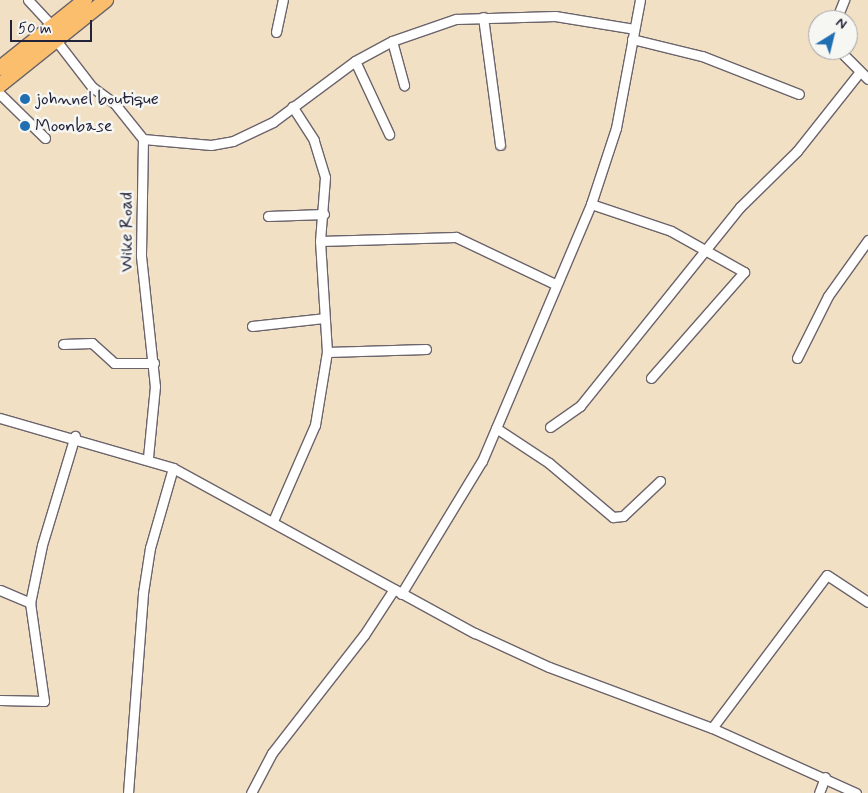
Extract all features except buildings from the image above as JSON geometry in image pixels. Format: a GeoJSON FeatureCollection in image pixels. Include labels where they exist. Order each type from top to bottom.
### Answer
{"type":"FeatureCollection","features":[{"type":"Feature","properties":{"kind":"main road"},"geometry":{"type":"LineString","coordinates":[[0,85],[84,0]]}},
{"type":"Feature","properties":{"kind":"main road"},"geometry":{"type":"LineString","coordinates":[[0,68],[53,32],[106,0]]}},
{"type":"Feature","properties":{"kind":"street"},"geometry":{"type":"LineString","coordinates":[[28,0],[92,87],[115,104],[143,138],[223,144],[273,122],[355,61],[392,42],[456,20],[483,17],[555,16],[634,29]]}},
{"type":"Feature","properties":{"kind":"street"},"geometry":{"type":"LineString","coordinates":[[276,32],[283,0]]}},
{"type":"Feature","properties":{"kind":"street"},"geometry":{"type":"LineString","coordinates":[[251,793],[272,753],[398,592],[460,502],[496,428],[555,284],[591,204],[616,128],[640,0]]}},
{"type":"Feature","properties":{"kind":"street"},"geometry":{"type":"LineString","coordinates":[[483,17],[500,145]]}},
{"type":"Feature","properties":{"kind":"street"},"geometry":{"type":"LineString","coordinates":[[632,39],[702,56],[799,94]]}},
{"type":"Feature","properties":{"kind":"street"},"geometry":{"type":"LineString","coordinates":[[392,42],[404,85]]}},
{"type":"Feature","properties":{"kind":"street"},"geometry":{"type":"LineString","coordinates":[[847,60],[858,74],[868,78]]}},
{"type":"Feature","properties":{"kind":"street"},"geometry":{"type":"LineString","coordinates":[[355,61],[389,134]]}},
{"type":"Feature","properties":{"kind":"street"},"geometry":{"type":"LineString","coordinates":[[550,427],[580,406],[740,207],[797,151],[858,74]]}},
{"type":"Feature","properties":{"kind":"street"},"geometry":{"type":"LineString","coordinates":[[0,94],[45,138]]}},
{"type":"Feature","properties":{"kind":"street"},"geometry":{"type":"LineString","coordinates":[[273,521],[315,425],[328,352],[324,318],[320,241],[324,214],[321,158],[292,106]]}},
{"type":"Feature","properties":{"kind":"street","name":"Wike Road"},"geometry":{"type":"LineString","coordinates":[[143,138],[141,256],[154,364],[148,458]]}},
{"type":"Feature","properties":{"kind":"street"},"geometry":{"type":"LineString","coordinates":[[591,204],[642,219],[707,248],[739,267],[743,276],[651,378]]}},
{"type":"Feature","properties":{"kind":"street"},"geometry":{"type":"LineString","coordinates":[[268,216],[324,214]]}},
{"type":"Feature","properties":{"kind":"street"},"geometry":{"type":"LineString","coordinates":[[320,241],[456,237],[555,284]]}},
{"type":"Feature","properties":{"kind":"street"},"geometry":{"type":"LineString","coordinates":[[797,358],[828,296],[868,240]]}},
{"type":"Feature","properties":{"kind":"street"},"geometry":{"type":"LineString","coordinates":[[252,326],[324,318]]}},
{"type":"Feature","properties":{"kind":"street"},"geometry":{"type":"LineString","coordinates":[[63,344],[92,343],[114,363],[154,364]]}},
{"type":"Feature","properties":{"kind":"street"},"geometry":{"type":"LineString","coordinates":[[328,352],[426,349]]}},
{"type":"Feature","properties":{"kind":"street"},"geometry":{"type":"LineString","coordinates":[[0,418],[75,436],[148,458],[172,468],[273,521],[398,592],[549,667],[712,728],[825,777],[856,793]]}},
{"type":"Feature","properties":{"kind":"street"},"geometry":{"type":"LineString","coordinates":[[496,428],[548,464],[613,517],[623,516],[660,481]]}},
{"type":"Feature","properties":{"kind":"street"},"geometry":{"type":"LineString","coordinates":[[0,700],[44,701],[30,603],[42,545],[75,436]]}},
{"type":"Feature","properties":{"kind":"street"},"geometry":{"type":"LineString","coordinates":[[128,793],[143,593],[150,548],[172,468]]}},
{"type":"Feature","properties":{"kind":"street"},"geometry":{"type":"LineString","coordinates":[[712,728],[826,575],[868,602]]}},
{"type":"Feature","properties":{"kind":"street"},"geometry":{"type":"LineString","coordinates":[[0,590],[30,603]]}},
{"type":"Feature","properties":{"kind":"street"},"geometry":{"type":"LineString","coordinates":[[819,793],[825,777]]}},
{"type":"Feature","properties":{"kind":"place","name":"johnnel boutique"},"geometry":{"type":"Point","coordinates":[25,99]}},
{"type":"Feature","properties":{"kind":"place","name":"Moonbase"},"geometry":{"type":"Point","coordinates":[25,126]}}]}
